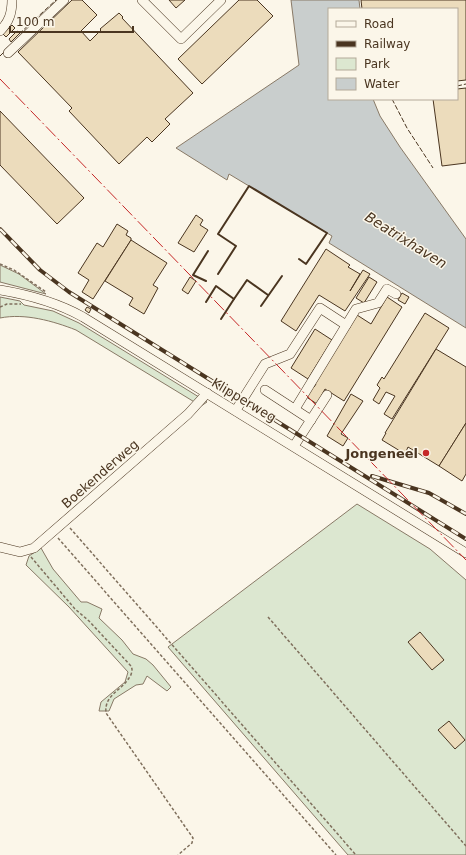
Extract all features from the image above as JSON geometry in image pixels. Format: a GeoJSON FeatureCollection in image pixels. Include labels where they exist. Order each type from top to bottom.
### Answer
{"type":"FeatureCollection","features":[{"type":"Feature","properties":{"kind":"street"},"geometry":{"type":"LineString","coordinates":[[0,31],[9,18],[12,0]]}},
{"type":"Feature","properties":{"kind":"street"},"geometry":{"type":"LineString","coordinates":[[8,53],[64,0]]}},
{"type":"Feature","properties":{"kind":"street"},"geometry":{"type":"LineString","coordinates":[[142,0],[181,39],[221,0]]}},
{"type":"Feature","properties":{"kind":"street"},"geometry":{"type":"LineString","coordinates":[[295,409],[356,309],[378,303],[387,289],[396,294]]}},
{"type":"Feature","properties":{"kind":"street","name":"Klipperweg"},"geometry":{"type":"LineString","coordinates":[[0,290],[26,294],[53,302],[93,322],[466,553]]}},
{"type":"Feature","properties":{"kind":"street"},"geometry":{"type":"LineString","coordinates":[[236,410],[265,364],[290,354],[320,308],[346,326]]}},
{"type":"Feature","properties":{"kind":"street"},"geometry":{"type":"LineString","coordinates":[[265,390],[311,420]]}},
{"type":"Feature","properties":{"kind":"street","name":"Boekenderweg"},"geometry":{"type":"LineString","coordinates":[[27,551],[34,548],[54,533],[188,414],[207,393]]}},
{"type":"Feature","properties":{"kind":"street"},"geometry":{"type":"LineString","coordinates":[[294,446],[327,395]]}},
{"type":"Feature","properties":{"kind":"street"},"geometry":{"type":"LineString","coordinates":[[0,547],[20,552],[27,551]]}},
{"type":"Feature","properties":{"kind":"path"},"geometry":{"type":"LineString","coordinates":[[0,264],[14,270],[45,290],[53,302]]}},
{"type":"Feature","properties":{"kind":"path"},"geometry":{"type":"LineString","coordinates":[[65,522],[356,855]]}},
{"type":"Feature","properties":{"kind":"path"},"geometry":{"type":"LineString","coordinates":[[54,533],[336,855]]}},
{"type":"Feature","properties":{"kind":"path"},"geometry":{"type":"LineString","coordinates":[[27,551],[75,609],[117,651],[132,669],[130,678],[111,694],[105,708],[106,713],[193,838],[192,843],[178,855]]}},
{"type":"Feature","properties":{"kind":"path"},"geometry":{"type":"LineString","coordinates":[[268,617],[466,846]]}},
{"type":"Feature","properties":{"kind":"green space"},"geometry":{"type":"Polygon","coordinates":[[[0,265],[19,274],[46,294],[0,282],[0,265]]]}},
{"type":"Feature","properties":{"kind":"green space"},"geometry":{"type":"Polygon","coordinates":[[[0,297],[20,301],[24,305],[53,311],[79,323],[207,402],[201,406],[76,330],[29,317],[19,316],[0,318],[0,297]]]}},
{"type":"Feature","properties":{"kind":"green space"},"geometry":{"type":"Polygon","coordinates":[[[357,504],[430,549],[466,580],[466,855],[348,855],[168,647],[357,504]]]}},
{"type":"Feature","properties":{"kind":"green space"},"geometry":{"type":"Polygon","coordinates":[[[41,548],[53,569],[81,602],[87,602],[102,609],[99,618],[122,640],[133,654],[146,659],[153,665],[171,687],[167,691],[147,676],[143,684],[136,685],[114,699],[109,711],[99,711],[101,702],[125,682],[128,672],[69,607],[26,565],[29,556],[41,548]]]}},
{"type":"Feature","properties":{"kind":"water","name":"Beatrixhaven"},"geometry":{"type":"Polygon","coordinates":[[[291,0],[359,0],[360,8],[328,8],[328,100],[373,100],[380,116],[400,147],[466,239],[466,328],[329,243],[332,236],[229,174],[227,180],[176,148],[299,65],[291,0]]]}},
{"type":"Feature","properties":{"kind":"building"},"geometry":{"type":"Polygon","coordinates":[[[72,0],[82,0],[97,15],[81,31],[90,41],[101,30],[100,29],[119,13],[193,93],[165,119],[170,124],[152,142],[147,137],[119,164],[69,111],[72,108],[18,52],[72,0]]]}},
{"type":"Feature","properties":{"kind":"building"},"geometry":{"type":"Polygon","coordinates":[[[169,0],[185,0],[176,8],[169,0]]]}},
{"type":"Feature","properties":{"kind":"building"},"geometry":{"type":"Polygon","coordinates":[[[239,0],[257,0],[273,16],[202,84],[178,59],[239,0]]]}},
{"type":"Feature","properties":{"kind":"building"},"geometry":{"type":"Polygon","coordinates":[[[361,0],[466,0],[466,80],[458,81],[458,8],[362,8],[361,0]]]}},
{"type":"Feature","properties":{"kind":"building"},"geometry":{"type":"Polygon","coordinates":[[[12,25],[15,28],[6,37],[3,34],[12,25]]]}},
{"type":"Feature","properties":{"kind":"building"},"geometry":{"type":"Polygon","coordinates":[[[17,31],[20,33],[11,42],[9,39],[17,31]]]}},
{"type":"Feature","properties":{"kind":"building"},"geometry":{"type":"Polygon","coordinates":[[[466,88],[466,163],[442,166],[433,100],[458,100],[458,89],[466,88]]]}},
{"type":"Feature","properties":{"kind":"building"},"geometry":{"type":"Polygon","coordinates":[[[0,111],[84,198],[57,224],[0,165],[0,111]]]}},
{"type":"Feature","properties":{"kind":"building"},"geometry":{"type":"Polygon","coordinates":[[[196,215],[203,220],[200,225],[208,230],[194,252],[178,243],[196,215]]]}},
{"type":"Feature","properties":{"kind":"building"},"geometry":{"type":"Polygon","coordinates":[[[117,224],[128,231],[126,235],[131,238],[131,240],[93,299],[82,292],[89,280],[78,273],[97,243],[103,247],[117,224]]]}},
{"type":"Feature","properties":{"kind":"building"},"geometry":{"type":"Polygon","coordinates":[[[131,240],[167,263],[153,285],[158,288],[144,314],[129,305],[133,298],[105,281],[131,240]]]}},
{"type":"Feature","properties":{"kind":"building"},"geometry":{"type":"Polygon","coordinates":[[[326,249],[350,265],[348,267],[360,274],[350,291],[363,270],[370,274],[345,311],[319,295],[296,331],[281,321],[326,249]]]}},
{"type":"Feature","properties":{"kind":"building"},"geometry":{"type":"Polygon","coordinates":[[[190,277],[196,281],[188,294],[182,290],[190,277]]]}},
{"type":"Feature","properties":{"kind":"building"},"geometry":{"type":"Polygon","coordinates":[[[369,277],[377,282],[364,303],[356,298],[369,277]]]}},
{"type":"Feature","properties":{"kind":"building"},"geometry":{"type":"Polygon","coordinates":[[[402,293],[409,297],[405,304],[398,300],[402,293]]]}},
{"type":"Feature","properties":{"kind":"building"},"geometry":{"type":"Polygon","coordinates":[[[387,297],[402,307],[344,401],[325,389],[317,404],[305,396],[311,386],[314,387],[316,384],[315,383],[357,315],[371,324],[387,297]]]}},
{"type":"Feature","properties":{"kind":"building"},"geometry":{"type":"Polygon","coordinates":[[[87,307],[91,309],[89,313],[85,310],[87,307]]]}},
{"type":"Feature","properties":{"kind":"building"},"geometry":{"type":"Polygon","coordinates":[[[425,313],[449,328],[392,419],[384,414],[395,396],[386,392],[379,404],[373,400],[380,388],[377,385],[382,377],[384,379],[425,313]]]}},
{"type":"Feature","properties":{"kind":"building"},"geometry":{"type":"Polygon","coordinates":[[[315,329],[332,340],[308,379],[291,368],[315,329]]]}},
{"type":"Feature","properties":{"kind":"building"},"geometry":{"type":"Polygon","coordinates":[[[436,349],[466,367],[466,423],[439,466],[408,447],[405,454],[382,440],[436,349]]]}},
{"type":"Feature","properties":{"kind":"building"},"geometry":{"type":"Polygon","coordinates":[[[351,394],[363,401],[341,434],[348,438],[343,446],[327,436],[351,394]]]}},
{"type":"Feature","properties":{"kind":"building"},"geometry":{"type":"Polygon","coordinates":[[[466,423],[466,474],[462,481],[439,466],[466,423]]]}},
{"type":"Feature","properties":{"kind":"building"},"geometry":{"type":"Polygon","coordinates":[[[420,632],[444,660],[432,670],[408,642],[420,632]]]}},
{"type":"Feature","properties":{"kind":"building"},"geometry":{"type":"Polygon","coordinates":[[[449,721],[465,740],[455,749],[438,730],[449,721]]]}},
{"type":"Feature","properties":{"kind":"railway"},"geometry":{"type":"LineString","coordinates":[[0,229],[40,270],[69,292],[466,539]]}},
{"type":"Feature","properties":{"kind":"railway"},"geometry":{"type":"LineString","coordinates":[[372,476],[429,493],[466,514]]}},
{"type":"Feature","properties":{"kind":"fence"},"geometry":{"type":"LineString","coordinates":[[19,34],[56,0]]}},
{"type":"Feature","properties":{"kind":"fence"},"geometry":{"type":"LineString","coordinates":[[0,56],[5,51]]}},
{"type":"Feature","properties":{"kind":"fence"},"geometry":{"type":"LineString","coordinates":[[458,86],[466,84]]}},
{"type":"Feature","properties":{"kind":"fence"},"geometry":{"type":"LineString","coordinates":[[393,100],[407,128],[433,168]]}},
{"type":"Feature","properties":{"kind":"wall"},"geometry":{"type":"LineString","coordinates":[[218,274],[236,246],[218,234],[249,186],[327,233],[306,264],[299,259]]}},
{"type":"Feature","properties":{"kind":"wall"},"geometry":{"type":"LineString","coordinates":[[206,281],[193,275],[208,251]]}},
{"type":"Feature","properties":{"kind":"wall"},"geometry":{"type":"LineString","coordinates":[[261,306],[282,276]]}},
{"type":"Feature","properties":{"kind":"wall"},"geometry":{"type":"LineString","coordinates":[[206,302],[216,286],[234,299],[247,280],[268,295]]}},
{"type":"Feature","properties":{"kind":"wall"},"geometry":{"type":"LineString","coordinates":[[221,319],[234,299]]}},
{"type":"Feature","properties":{"kind":"power"},"geometry":{"type":"LineString","coordinates":[[0,79],[466,560]]}},
{"type":"Feature","properties":{"kind":"place","name":"Jongeneel"},"geometry":{"type":"Point","coordinates":[426,453]}}]}
